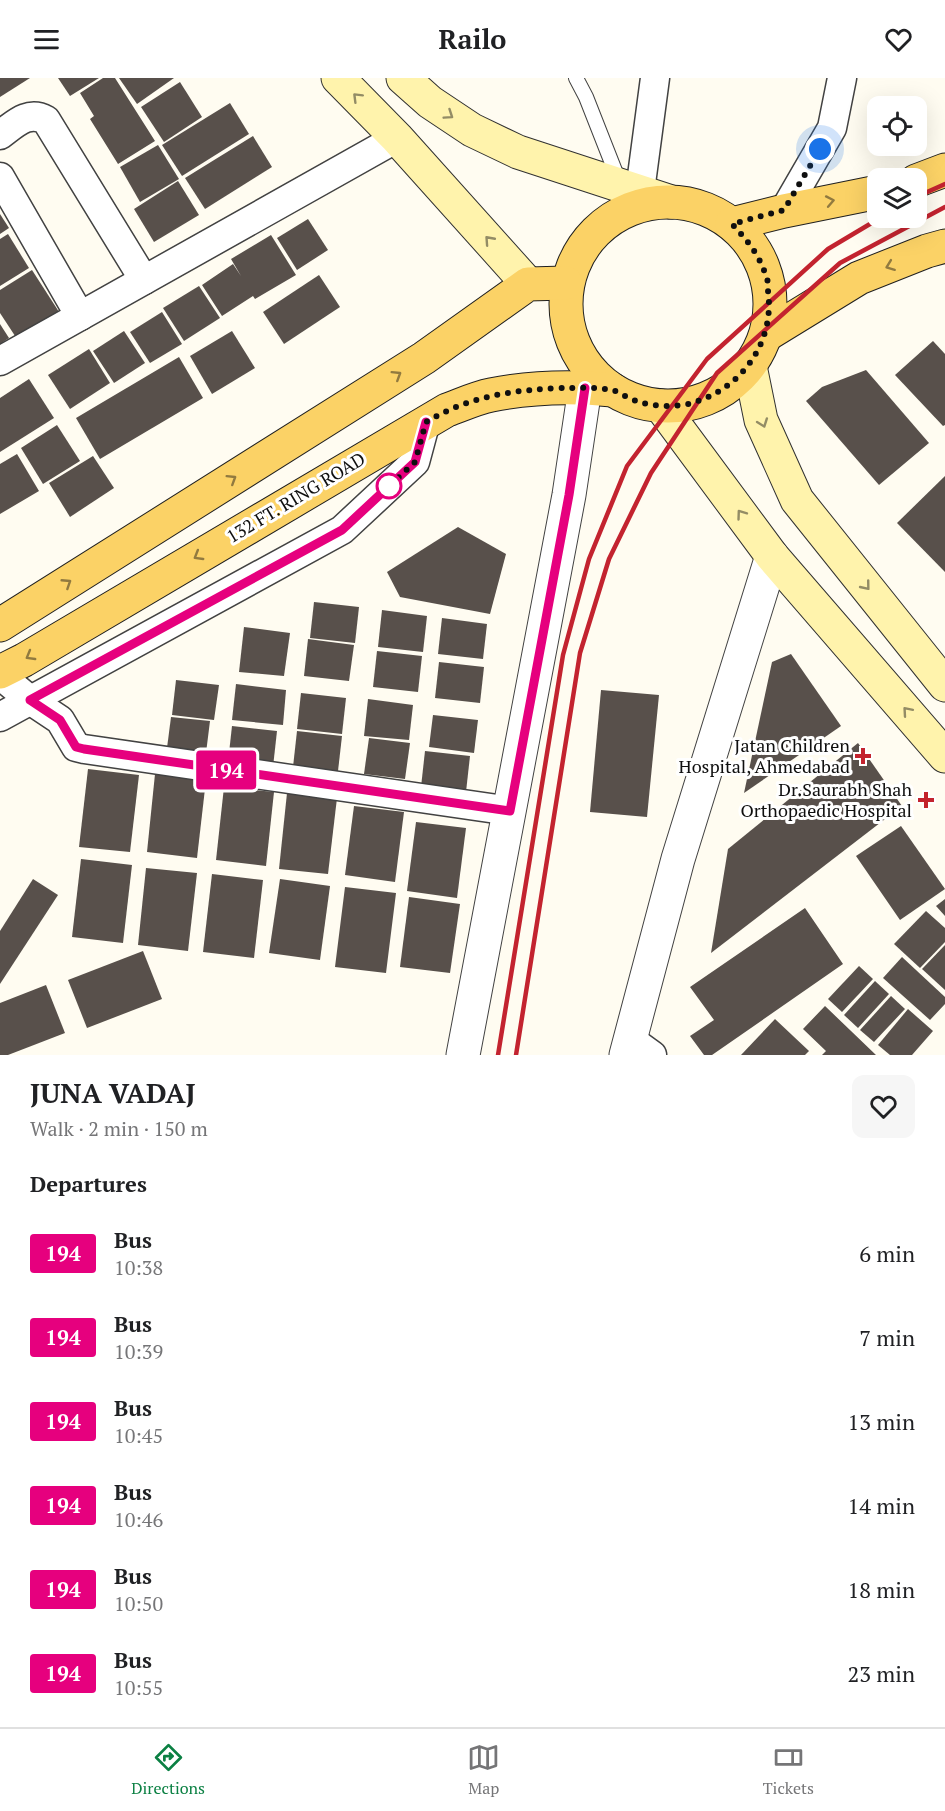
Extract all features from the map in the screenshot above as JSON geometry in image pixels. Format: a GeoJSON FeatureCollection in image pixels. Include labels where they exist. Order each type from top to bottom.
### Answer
{"type":"FeatureCollection","features":[{"type":"Feature","properties":{"kind":"main road"},"geometry":{"type":"LineString","coordinates":[[338,78],[397,138],[528,284]]}},
{"type":"Feature","properties":{"kind":"main road"},"geometry":{"type":"LineString","coordinates":[[403,78],[430,102],[472,130],[518,152],[671,202],[704,208],[732,224],[753,247],[766,274],[770,305],[766,335],[750,366],[725,389],[715,394],[694,403],[661,406],[599,389],[573,342],[566,311],[566,283],[583,247],[607,222],[637,207],[671,202]]}},
{"type":"Feature","properties":{"kind":"main road"},"geometry":{"type":"LineString","coordinates":[[927,177],[945,170]]}},
{"type":"Feature","properties":{"kind":"main road"},"geometry":{"type":"LineString","coordinates":[[732,224],[784,210],[867,194]]}},
{"type":"Feature","properties":{"kind":"main road"},"geometry":{"type":"LineString","coordinates":[[766,335],[859,278],[939,246]]}},
{"type":"Feature","properties":{"kind":"main road"},"geometry":{"type":"LineString","coordinates":[[0,625],[424,358],[528,284],[566,283]]}},
{"type":"Feature","properties":{"kind":"main road"},"geometry":{"type":"LineString","coordinates":[[750,366],[761,420],[797,500],[945,685]]}},
{"type":"Feature","properties":{"kind":"main road","name":"132 FT. RING ROAD"},"geometry":{"type":"LineString","coordinates":[[0,673],[447,410],[490,395],[531,390],[599,389]]}},
{"type":"Feature","properties":{"kind":"main road"},"geometry":{"type":"LineString","coordinates":[[661,406],[772,556],[945,756]]}},
{"type":"Feature","properties":{"kind":"street"},"geometry":{"type":"LineString","coordinates":[[630,188],[655,78]]}},
{"type":"Feature","properties":{"kind":"street"},"geometry":{"type":"LineString","coordinates":[[784,210],[832,128],[842,78]]}},
{"type":"Feature","properties":{"kind":"street"},"geometry":{"type":"LineString","coordinates":[[0,135],[27,116],[38,116],[46,120],[144,280]]}},
{"type":"Feature","properties":{"kind":"street"},"geometry":{"type":"LineString","coordinates":[[0,361],[397,138]]}},
{"type":"Feature","properties":{"kind":"street"},"geometry":{"type":"LineString","coordinates":[[0,177],[80,316]]}},
{"type":"Feature","properties":{"kind":"street"},"geometry":{"type":"LineString","coordinates":[[464,1055],[569,495],[599,389]]}},
{"type":"Feature","properties":{"kind":"street"},"geometry":{"type":"LineString","coordinates":[[0,717],[342,530],[415,462],[426,422]]}},
{"type":"Feature","properties":{"kind":"street"},"geometry":{"type":"LineString","coordinates":[[636,1050],[678,859],[772,556]]}},
{"type":"Feature","properties":{"kind":"street"},"geometry":{"type":"LineString","coordinates":[[0,673],[30,700],[60,720],[76,747],[510,811]]}},
{"type":"Feature","properties":{"kind":"lane"},"geometry":{"type":"LineString","coordinates":[[576,78],[630,188]]}},
{"type":"Feature","properties":{"kind":"lane"},"geometry":{"type":"LineString","coordinates":[[927,180],[945,178]]}},
{"type":"Feature","properties":{"kind":"building"},"geometry":{"type":"Polygon","coordinates":[[[0,78],[30,78],[0,97],[0,78]]]}},
{"type":"Feature","properties":{"kind":"building"},"geometry":{"type":"Polygon","coordinates":[[[58,78],[99,78],[70,96],[58,78]]]}},
{"type":"Feature","properties":{"kind":"building"},"geometry":{"type":"Polygon","coordinates":[[[103,78],[115,78],[155,141],[118,164],[90,119],[94,116],[80,93],[103,78]]]}},
{"type":"Feature","properties":{"kind":"building"},"geometry":{"type":"Polygon","coordinates":[[[119,78],[174,78],[137,104],[119,78]]]}},
{"type":"Feature","properties":{"kind":"building"},"geometry":{"type":"Polygon","coordinates":[[[180,82],[202,117],[164,142],[141,107],[180,82]]]}},
{"type":"Feature","properties":{"kind":"building"},"geometry":{"type":"Polygon","coordinates":[[[230,103],[249,134],[182,176],[162,145],[230,103]]]}},
{"type":"Feature","properties":{"kind":"building"},"geometry":{"type":"Polygon","coordinates":[[[253,136],[272,167],[205,209],[185,178],[253,136]]]}},
{"type":"Feature","properties":{"kind":"building"},"geometry":{"type":"Polygon","coordinates":[[[158,145],[179,179],[140,202],[120,167],[158,145]]]}},
{"type":"Feature","properties":{"kind":"building"},"geometry":{"type":"Polygon","coordinates":[[[178,181],[199,215],[154,242],[134,209],[178,181]]]}},
{"type":"Feature","properties":{"kind":"building"},"geometry":{"type":"Polygon","coordinates":[[[0,214],[9,228],[0,234],[0,214]]]}},
{"type":"Feature","properties":{"kind":"building"},"geometry":{"type":"Polygon","coordinates":[[[308,219],[328,250],[297,270],[277,238],[308,219]]]}},
{"type":"Feature","properties":{"kind":"building"},"geometry":{"type":"Polygon","coordinates":[[[8,234],[29,268],[0,286],[0,239],[8,234]]]}},
{"type":"Feature","properties":{"kind":"building"},"geometry":{"type":"Polygon","coordinates":[[[271,235],[296,275],[255,299],[253,296],[222,316],[202,285],[233,264],[241,276],[231,259],[271,235]]]}},
{"type":"Feature","properties":{"kind":"building"},"geometry":{"type":"Polygon","coordinates":[[[32,270],[61,315],[19,342],[0,313],[0,290],[32,270]]]}},
{"type":"Feature","properties":{"kind":"building"},"geometry":{"type":"Polygon","coordinates":[[[319,275],[340,307],[284,344],[263,312],[319,275]]]}},
{"type":"Feature","properties":{"kind":"building"},"geometry":{"type":"Polygon","coordinates":[[[199,286],[220,318],[184,341],[163,308],[199,286]]]}},
{"type":"Feature","properties":{"kind":"building"},"geometry":{"type":"Polygon","coordinates":[[[162,312],[182,344],[150,363],[130,332],[162,312]]]}},
{"type":"Feature","properties":{"kind":"building"},"geometry":{"type":"Polygon","coordinates":[[[0,324],[9,338],[0,344],[0,324]]]}},
{"type":"Feature","properties":{"kind":"building"},"geometry":{"type":"Polygon","coordinates":[[[124,331],[145,363],[114,383],[93,351],[124,331]]]}},
{"type":"Feature","properties":{"kind":"building"},"geometry":{"type":"Polygon","coordinates":[[[232,331],[255,368],[212,394],[190,356],[232,331]]]}},
{"type":"Feature","properties":{"kind":"building"},"geometry":{"type":"Polygon","coordinates":[[[933,341],[945,354],[945,425],[943,426],[895,375],[933,341]]]}},
{"type":"Feature","properties":{"kind":"building"},"geometry":{"type":"Polygon","coordinates":[[[89,349],[110,383],[70,409],[48,375],[89,349]]]}},
{"type":"Feature","properties":{"kind":"building"},"geometry":{"type":"Polygon","coordinates":[[[179,357],[203,398],[100,459],[76,418],[179,357]]]}},
{"type":"Feature","properties":{"kind":"building"},"geometry":{"type":"Polygon","coordinates":[[[866,370],[929,443],[879,485],[806,401],[822,387],[866,370]]]}},
{"type":"Feature","properties":{"kind":"building"},"geometry":{"type":"Polygon","coordinates":[[[29,379],[54,418],[0,452],[0,398],[29,379]]]}},
{"type":"Feature","properties":{"kind":"building"},"geometry":{"type":"Polygon","coordinates":[[[57,425],[80,461],[43,484],[21,448],[57,425]]]}},
{"type":"Feature","properties":{"kind":"building"},"geometry":{"type":"Polygon","coordinates":[[[17,454],[39,491],[0,514],[0,464],[17,454]]]}},
{"type":"Feature","properties":{"kind":"building"},"geometry":{"type":"Polygon","coordinates":[[[93,456],[114,488],[70,517],[49,483],[93,456]]]}},
{"type":"Feature","properties":{"kind":"building"},"geometry":{"type":"Polygon","coordinates":[[[945,476],[945,572],[897,523],[945,476]]]}},
{"type":"Feature","properties":{"kind":"building"},"geometry":{"type":"Polygon","coordinates":[[[458,527],[506,554],[490,614],[400,597],[387,572],[458,527]]]}},
{"type":"Feature","properties":{"kind":"building"},"geometry":{"type":"Polygon","coordinates":[[[314,602],[359,607],[355,643],[310,638],[314,602]]]}},
{"type":"Feature","properties":{"kind":"building"},"geometry":{"type":"Polygon","coordinates":[[[382,610],[427,616],[423,652],[378,647],[382,610]]]}},
{"type":"Feature","properties":{"kind":"building"},"geometry":{"type":"Polygon","coordinates":[[[442,618],[487,624],[483,659],[438,654],[442,618]]]}},
{"type":"Feature","properties":{"kind":"building"},"geometry":{"type":"Polygon","coordinates":[[[244,627],[290,633],[284,676],[239,672],[244,627]]]}},
{"type":"Feature","properties":{"kind":"building"},"geometry":{"type":"Polygon","coordinates":[[[308,639],[354,645],[349,681],[304,676],[308,639]]]}},
{"type":"Feature","properties":{"kind":"building"},"geometry":{"type":"Polygon","coordinates":[[[377,651],[422,656],[418,692],[373,687],[377,651]]]}},
{"type":"Feature","properties":{"kind":"building"},"geometry":{"type":"Polygon","coordinates":[[[791,654],[841,726],[744,793],[772,662],[791,654]]]}},
{"type":"Feature","properties":{"kind":"building"},"geometry":{"type":"Polygon","coordinates":[[[439,662],[484,667],[480,703],[435,698],[439,662]]]}},
{"type":"Feature","properties":{"kind":"building"},"geometry":{"type":"Polygon","coordinates":[[[176,680],[219,685],[214,720],[172,715],[176,680]]]}},
{"type":"Feature","properties":{"kind":"building"},"geometry":{"type":"Polygon","coordinates":[[[236,684],[286,690],[283,725],[232,720],[236,684]]]}},
{"type":"Feature","properties":{"kind":"building"},"geometry":{"type":"Polygon","coordinates":[[[601,690],[659,695],[647,817],[590,812],[601,690]]]}},
{"type":"Feature","properties":{"kind":"building"},"geometry":{"type":"Polygon","coordinates":[[[301,693],[346,698],[342,734],[297,729],[301,693]]]}},
{"type":"Feature","properties":{"kind":"building"},"geometry":{"type":"Polygon","coordinates":[[[368,699],[413,705],[409,740],[364,736],[368,699]]]}},
{"type":"Feature","properties":{"kind":"building"},"geometry":{"type":"Polygon","coordinates":[[[433,715],[478,720],[474,753],[429,747],[433,715]]]}},
{"type":"Feature","properties":{"kind":"building"},"geometry":{"type":"Polygon","coordinates":[[[171,717],[210,721],[206,753],[167,748],[171,717]]]}},
{"type":"Feature","properties":{"kind":"building"},"geometry":{"type":"Polygon","coordinates":[[[232,726],[277,731],[273,767],[228,762],[232,726]]]}},
{"type":"Feature","properties":{"kind":"building"},"geometry":{"type":"Polygon","coordinates":[[[297,731],[342,736],[338,771],[293,767],[297,731]]]}},
{"type":"Feature","properties":{"kind":"building"},"geometry":{"type":"Polygon","coordinates":[[[369,738],[410,743],[405,779],[364,774],[369,738]]]}},
{"type":"Feature","properties":{"kind":"building"},"geometry":{"type":"Polygon","coordinates":[[[858,743],[902,806],[711,953],[728,849],[858,743]]]}},
{"type":"Feature","properties":{"kind":"building"},"geometry":{"type":"Polygon","coordinates":[[[425,751],[470,756],[466,792],[421,787],[425,751]]]}},
{"type":"Feature","properties":{"kind":"building"},"geometry":{"type":"Polygon","coordinates":[[[88,769],[139,775],[130,852],[79,847],[88,769]]]}},
{"type":"Feature","properties":{"kind":"building"},"geometry":{"type":"Polygon","coordinates":[[[155,774],[206,780],[197,858],[147,852],[155,774]]]}},
{"type":"Feature","properties":{"kind":"building"},"geometry":{"type":"Polygon","coordinates":[[[224,787],[274,792],[266,866],[216,860],[224,787]]]}},
{"type":"Feature","properties":{"kind":"building"},"geometry":{"type":"Polygon","coordinates":[[[287,793],[337,798],[328,874],[279,869],[287,793]]]}},
{"type":"Feature","properties":{"kind":"building"},"geometry":{"type":"Polygon","coordinates":[[[354,806],[404,812],[395,882],[345,875],[354,806]]]}},
{"type":"Feature","properties":{"kind":"building"},"geometry":{"type":"Polygon","coordinates":[[[416,822],[466,828],[457,898],[407,891],[416,822]]]}},
{"type":"Feature","properties":{"kind":"building"},"geometry":{"type":"Polygon","coordinates":[[[901,826],[945,889],[900,920],[856,856],[901,826]]]}},
{"type":"Feature","properties":{"kind":"building"},"geometry":{"type":"Polygon","coordinates":[[[81,859],[132,865],[123,943],[72,937],[81,859]]]}},
{"type":"Feature","properties":{"kind":"building"},"geometry":{"type":"Polygon","coordinates":[[[146,868],[197,873],[188,951],[138,945],[146,868]]]}},
{"type":"Feature","properties":{"kind":"building"},"geometry":{"type":"Polygon","coordinates":[[[212,874],[263,880],[254,958],[203,952],[212,874]]]}},
{"type":"Feature","properties":{"kind":"building"},"geometry":{"type":"Polygon","coordinates":[[[33,879],[58,895],[0,984],[0,931],[33,879]]]}},
{"type":"Feature","properties":{"kind":"building"},"geometry":{"type":"Polygon","coordinates":[[[280,879],[330,886],[320,960],[269,953],[280,879]]]}},
{"type":"Feature","properties":{"kind":"building"},"geometry":{"type":"Polygon","coordinates":[[[345,887],[396,893],[386,973],[335,967],[345,887]]]}},
{"type":"Feature","properties":{"kind":"building"},"geometry":{"type":"Polygon","coordinates":[[[409,897],[460,904],[450,973],[400,967],[409,897]]]}},
{"type":"Feature","properties":{"kind":"building"},"geometry":{"type":"Polygon","coordinates":[[[945,899],[945,916],[936,906],[945,899]]]}},
{"type":"Feature","properties":{"kind":"building"},"geometry":{"type":"Polygon","coordinates":[[[805,908],[843,964],[712,1055],[704,1055],[690,1036],[714,1020],[690,987],[805,908]]]}},
{"type":"Feature","properties":{"kind":"building"},"geometry":{"type":"Polygon","coordinates":[[[926,911],[945,928],[945,942],[920,968],[894,944],[926,911]]]}},
{"type":"Feature","properties":{"kind":"building"},"geometry":{"type":"Polygon","coordinates":[[[945,945],[945,990],[922,969],[945,945]]]}},
{"type":"Feature","properties":{"kind":"building"},"geometry":{"type":"Polygon","coordinates":[[[143,951],[162,999],[87,1028],[68,980],[143,951]]]}},
{"type":"Feature","properties":{"kind":"building"},"geometry":{"type":"Polygon","coordinates":[[[902,957],[945,997],[945,1004],[930,1020],[883,978],[902,957]]]}},
{"type":"Feature","properties":{"kind":"building"},"geometry":{"type":"Polygon","coordinates":[[[859,966],[873,979],[842,1012],[828,999],[859,966]]]}},
{"type":"Feature","properties":{"kind":"building"},"geometry":{"type":"Polygon","coordinates":[[[875,981],[889,994],[858,1028],[844,1015],[875,981]]]}},
{"type":"Feature","properties":{"kind":"building"},"geometry":{"type":"Polygon","coordinates":[[[46,985],[65,1033],[8,1055],[0,1055],[0,1003],[46,985]]]}},
{"type":"Feature","properties":{"kind":"building"},"geometry":{"type":"Polygon","coordinates":[[[891,996],[905,1009],[874,1042],[860,1030],[891,996]]]}},
{"type":"Feature","properties":{"kind":"building"},"geometry":{"type":"Polygon","coordinates":[[[825,1006],[876,1055],[822,1055],[826,1051],[803,1029],[825,1006]]]}},
{"type":"Feature","properties":{"kind":"building"},"geometry":{"type":"Polygon","coordinates":[[[908,1009],[933,1031],[912,1055],[890,1055],[878,1045],[908,1009]]]}},
{"type":"Feature","properties":{"kind":"building"},"geometry":{"type":"Polygon","coordinates":[[[775,1019],[809,1051],[805,1055],[741,1055],[775,1019]]]}},
{"type":"Feature","properties":{"kind":"railway"},"geometry":{"type":"LineString","coordinates":[[927,192],[945,184]]}},
{"type":"Feature","properties":{"kind":"railway"},"geometry":{"type":"LineString","coordinates":[[516,1055],[580,653],[609,559],[651,473],[717,373],[840,263],[945,207]]}},
{"type":"Feature","properties":{"kind":"railway"},"geometry":{"type":"LineString","coordinates":[[498,1055],[563,655],[589,559],[627,466],[707,359],[828,249],[867,226]]}},
{"type":"Feature","properties":{"kind":"bus line","name":"194"},"geometry":{"type":"LineString","coordinates":[[426,422],[415,462],[342,530],[30,700],[60,720],[69,739],[76,747],[84,749],[510,811],[569,495],[585,388]]}},
{"type":"Feature","properties":{"kind":"place","name":"Jatan Children Hospital, Ahmedabad"},"geometry":{"type":"Point","coordinates":[863,756]}},
{"type":"Feature","properties":{"kind":"place","name":"Dr.Saurabh Shah Orthopaedic Hospital"},"geometry":{"type":"Point","coordinates":[926,800]}},
{"type":"Feature","properties":{"kind":"route"},"geometry":{"type":"LineString","coordinates":[[389,486],[386,489],[415,462],[426,422],[447,410],[490,395],[531,390],[585,388],[613,390],[636,401],[661,406],[694,403],[725,389],[750,366],[766,335],[770,305],[766,274],[753,247],[732,224],[784,210],[820,149]]}}]}
